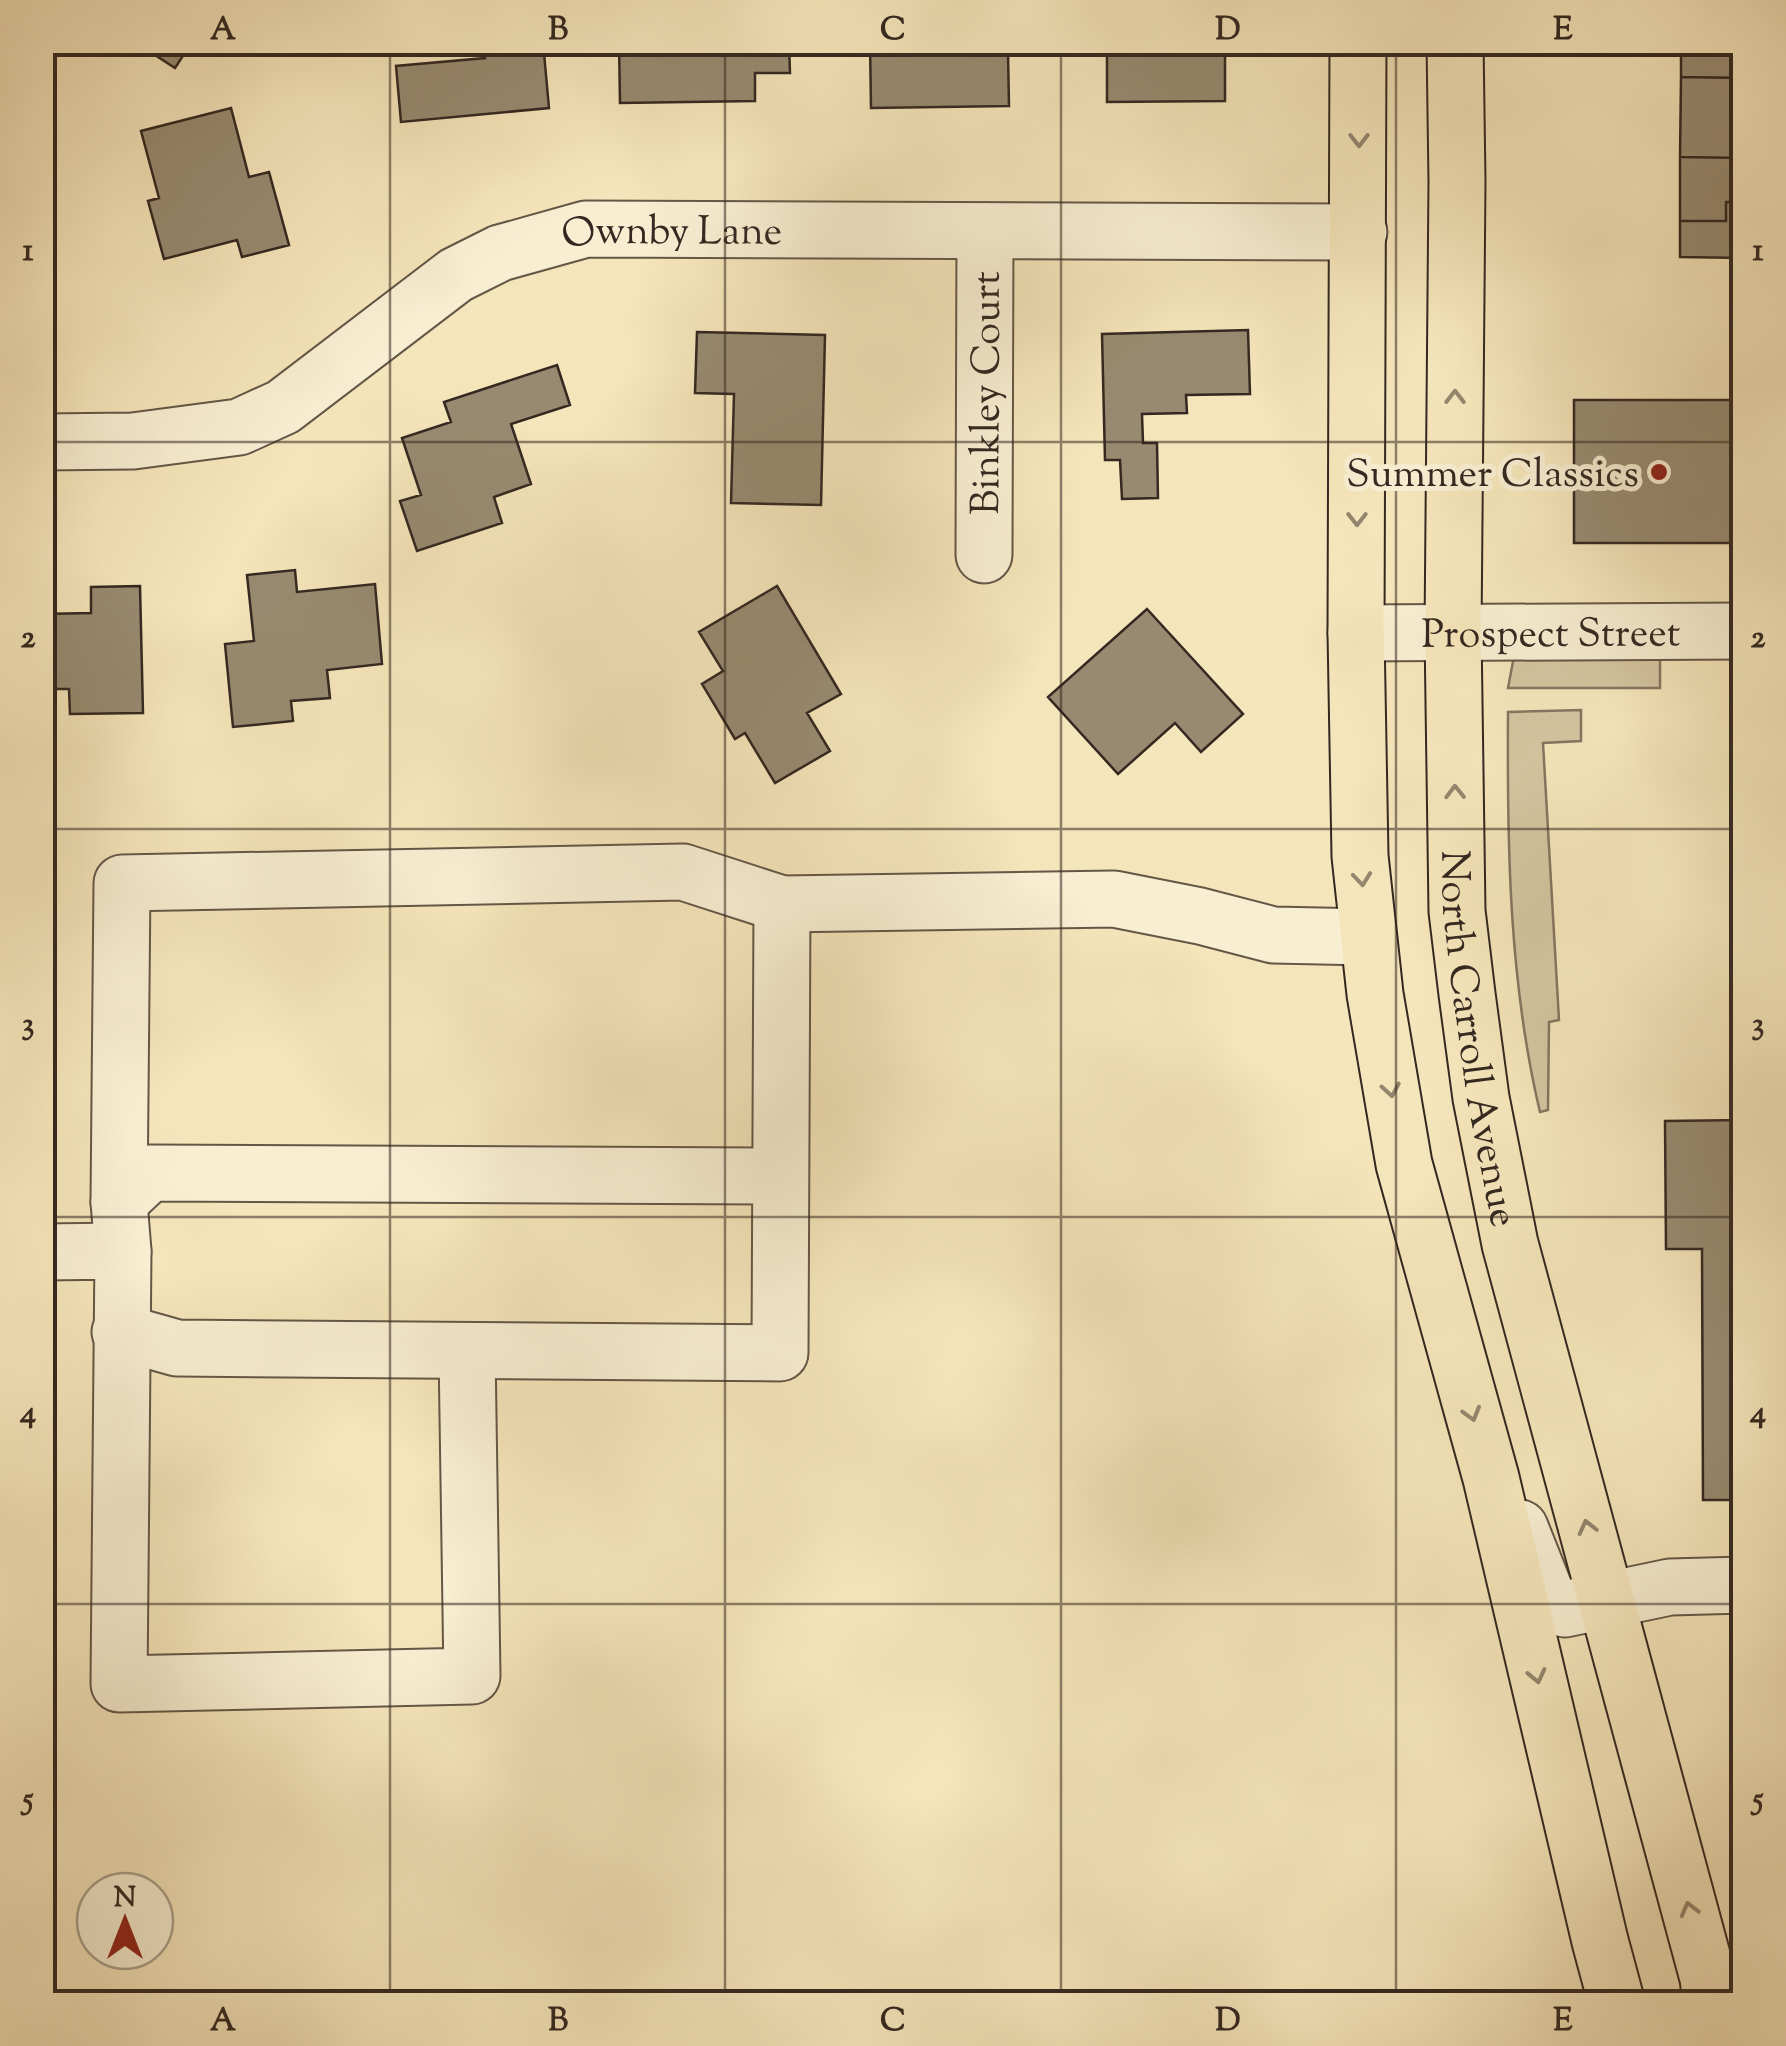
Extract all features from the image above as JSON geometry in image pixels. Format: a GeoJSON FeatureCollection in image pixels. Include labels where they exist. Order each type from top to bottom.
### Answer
{"type":"FeatureCollection","features":[{"type":"Feature","properties":{"kind":"main road","name":"North Carroll Avenue"},"geometry":{"type":"LineString","coordinates":[[1358,42],[1356,633],[1360,856],[1374,994],[1404,1164],[1491,1478],[1617,2004]]}},
{"type":"Feature","properties":{"kind":"main road","name":"North Carroll Avenue"},"geometry":{"type":"LineString","coordinates":[[1454,42],[1457,182],[1453,632],[1457,911],[1481,1098],[1510,1244],[1708,1978],[1711,2004]]}},
{"type":"Feature","properties":{"kind":"street","name":"Ownby Lane"},"geometry":{"type":"LineString","coordinates":[[42,442],[133,440],[240,426],[283,407],[456,275],[500,253],[586,229],[1358,232]]}},
{"type":"Feature","properties":{"kind":"street","name":"Binkley Court"},"geometry":{"type":"LineString","coordinates":[[984,555],[985,231]]}},
{"type":"Feature","properties":{"kind":"street","name":"Prospect Street"},"geometry":{"type":"LineString","coordinates":[[1356,633],[1744,631]]}},
{"type":"Feature","properties":{"kind":"street"},"geometry":{"type":"LineString","coordinates":[[467,1350],[472,1676],[119,1684],[122,883],[683,872],[782,904],[1114,899],[1273,935],[1368,937]]}},
{"type":"Feature","properties":{"kind":"street"},"geometry":{"type":"LineString","coordinates":[[120,1332],[177,1348],[780,1353],[782,904]]}},
{"type":"Feature","properties":{"kind":"street"},"geometry":{"type":"LineString","coordinates":[[42,1252],[121,1226],[150,1174],[780,1176]]}},
{"type":"Feature","properties":{"kind":"street"},"geometry":{"type":"LineString","coordinates":[[1491,1478],[1524,1536],[1551,1606],[1565,1609],[1605,1603],[1670,1586],[1744,1585]]}},
{"type":"Feature","properties":{"kind":"shaded area"},"geometry":{"type":"Polygon","coordinates":[[[1660,653],[1660,688],[1508,688],[1514,656],[1660,653]]]}},
{"type":"Feature","properties":{"kind":"shaded area"},"geometry":{"type":"Polygon","coordinates":[[[1581,710],[1581,741],[1543,743],[1559,1020],[1549,1022],[1548,1110],[1540,1112],[1522,1013],[1512,913],[1508,712],[1581,710]]]}},
{"type":"Feature","properties":{"kind":"building"},"geometry":{"type":"Polygon","coordinates":[[[135,42],[192,42],[175,68],[135,42]]]}},
{"type":"Feature","properties":{"kind":"building"},"geometry":{"type":"Polygon","coordinates":[[[484,42],[543,42],[549,108],[401,122],[396,66],[485,58],[484,42]]]}},
{"type":"Feature","properties":{"kind":"building"},"geometry":{"type":"Polygon","coordinates":[[[619,42],[789,42],[790,73],[755,73],[755,101],[620,103],[619,42]]]}},
{"type":"Feature","properties":{"kind":"building"},"geometry":{"type":"Polygon","coordinates":[[[870,42],[1032,42],[1032,50],[1008,51],[1009,106],[871,108],[870,42]]]}},
{"type":"Feature","properties":{"kind":"building"},"geometry":{"type":"Polygon","coordinates":[[[1107,42],[1225,42],[1225,101],[1107,102],[1107,42]]]}},
{"type":"Feature","properties":{"kind":"building"},"geometry":{"type":"Polygon","coordinates":[[[1681,42],[1744,42],[1744,78],[1681,77],[1681,42]]]}},
{"type":"Feature","properties":{"kind":"building"},"geometry":{"type":"Polygon","coordinates":[[[1681,77],[1744,78],[1744,158],[1680,157],[1681,77]]]}},
{"type":"Feature","properties":{"kind":"building"},"geometry":{"type":"Polygon","coordinates":[[[231,108],[249,177],[269,172],[289,245],[242,257],[237,240],[164,259],[148,201],[159,198],[141,131],[231,108]]]}},
{"type":"Feature","properties":{"kind":"building"},"geometry":{"type":"Polygon","coordinates":[[[1680,157],[1744,158],[1744,203],[1726,202],[1726,221],[1680,221],[1680,157]]]}},
{"type":"Feature","properties":{"kind":"building"},"geometry":{"type":"Polygon","coordinates":[[[1726,202],[1744,203],[1744,258],[1680,257],[1680,221],[1726,221],[1726,202]]]}},
{"type":"Feature","properties":{"kind":"building"},"geometry":{"type":"Polygon","coordinates":[[[1248,330],[1250,394],[1186,395],[1187,413],[1142,414],[1143,443],[1157,443],[1158,498],[1122,499],[1120,460],[1105,460],[1102,334],[1248,330]]]}},
{"type":"Feature","properties":{"kind":"building"},"geometry":{"type":"Polygon","coordinates":[[[697,332],[825,335],[821,505],[731,503],[734,394],[695,393],[697,332]]]}},
{"type":"Feature","properties":{"kind":"building"},"geometry":{"type":"Polygon","coordinates":[[[557,365],[570,405],[511,424],[531,484],[494,497],[502,523],[417,551],[400,501],[421,495],[402,438],[451,422],[444,402],[557,365]]]}},
{"type":"Feature","properties":{"kind":"building","name":"Summer Classics"},"geometry":{"type":"Polygon","coordinates":[[[1574,400],[1744,400],[1744,543],[1574,543],[1574,400]]]}},
{"type":"Feature","properties":{"kind":"building"},"geometry":{"type":"Polygon","coordinates":[[[295,570],[297,592],[375,584],[382,664],[327,670],[330,698],[291,701],[293,721],[233,727],[225,644],[254,641],[247,575],[295,570]]]}},
{"type":"Feature","properties":{"kind":"building"},"geometry":{"type":"Polygon","coordinates":[[[140,586],[143,713],[70,714],[69,689],[42,689],[42,614],[91,613],[91,587],[140,586]]]}},
{"type":"Feature","properties":{"kind":"building"},"geometry":{"type":"Polygon","coordinates":[[[777,586],[841,694],[807,713],[830,751],[775,783],[745,733],[735,739],[702,684],[723,671],[699,632],[777,586]]]}},
{"type":"Feature","properties":{"kind":"building"},"geometry":{"type":"Polygon","coordinates":[[[1147,609],[1243,714],[1201,752],[1175,723],[1118,774],[1048,697],[1147,609]]]}},
{"type":"Feature","properties":{"kind":"building"},"geometry":{"type":"Polygon","coordinates":[[[1744,1120],[1744,1500],[1703,1500],[1702,1249],[1666,1249],[1665,1121],[1744,1120]]]}},
{"type":"Feature","properties":{"kind":"place","name":"Summer Classics"},"geometry":{"type":"Point","coordinates":[1659,472]}}]}
